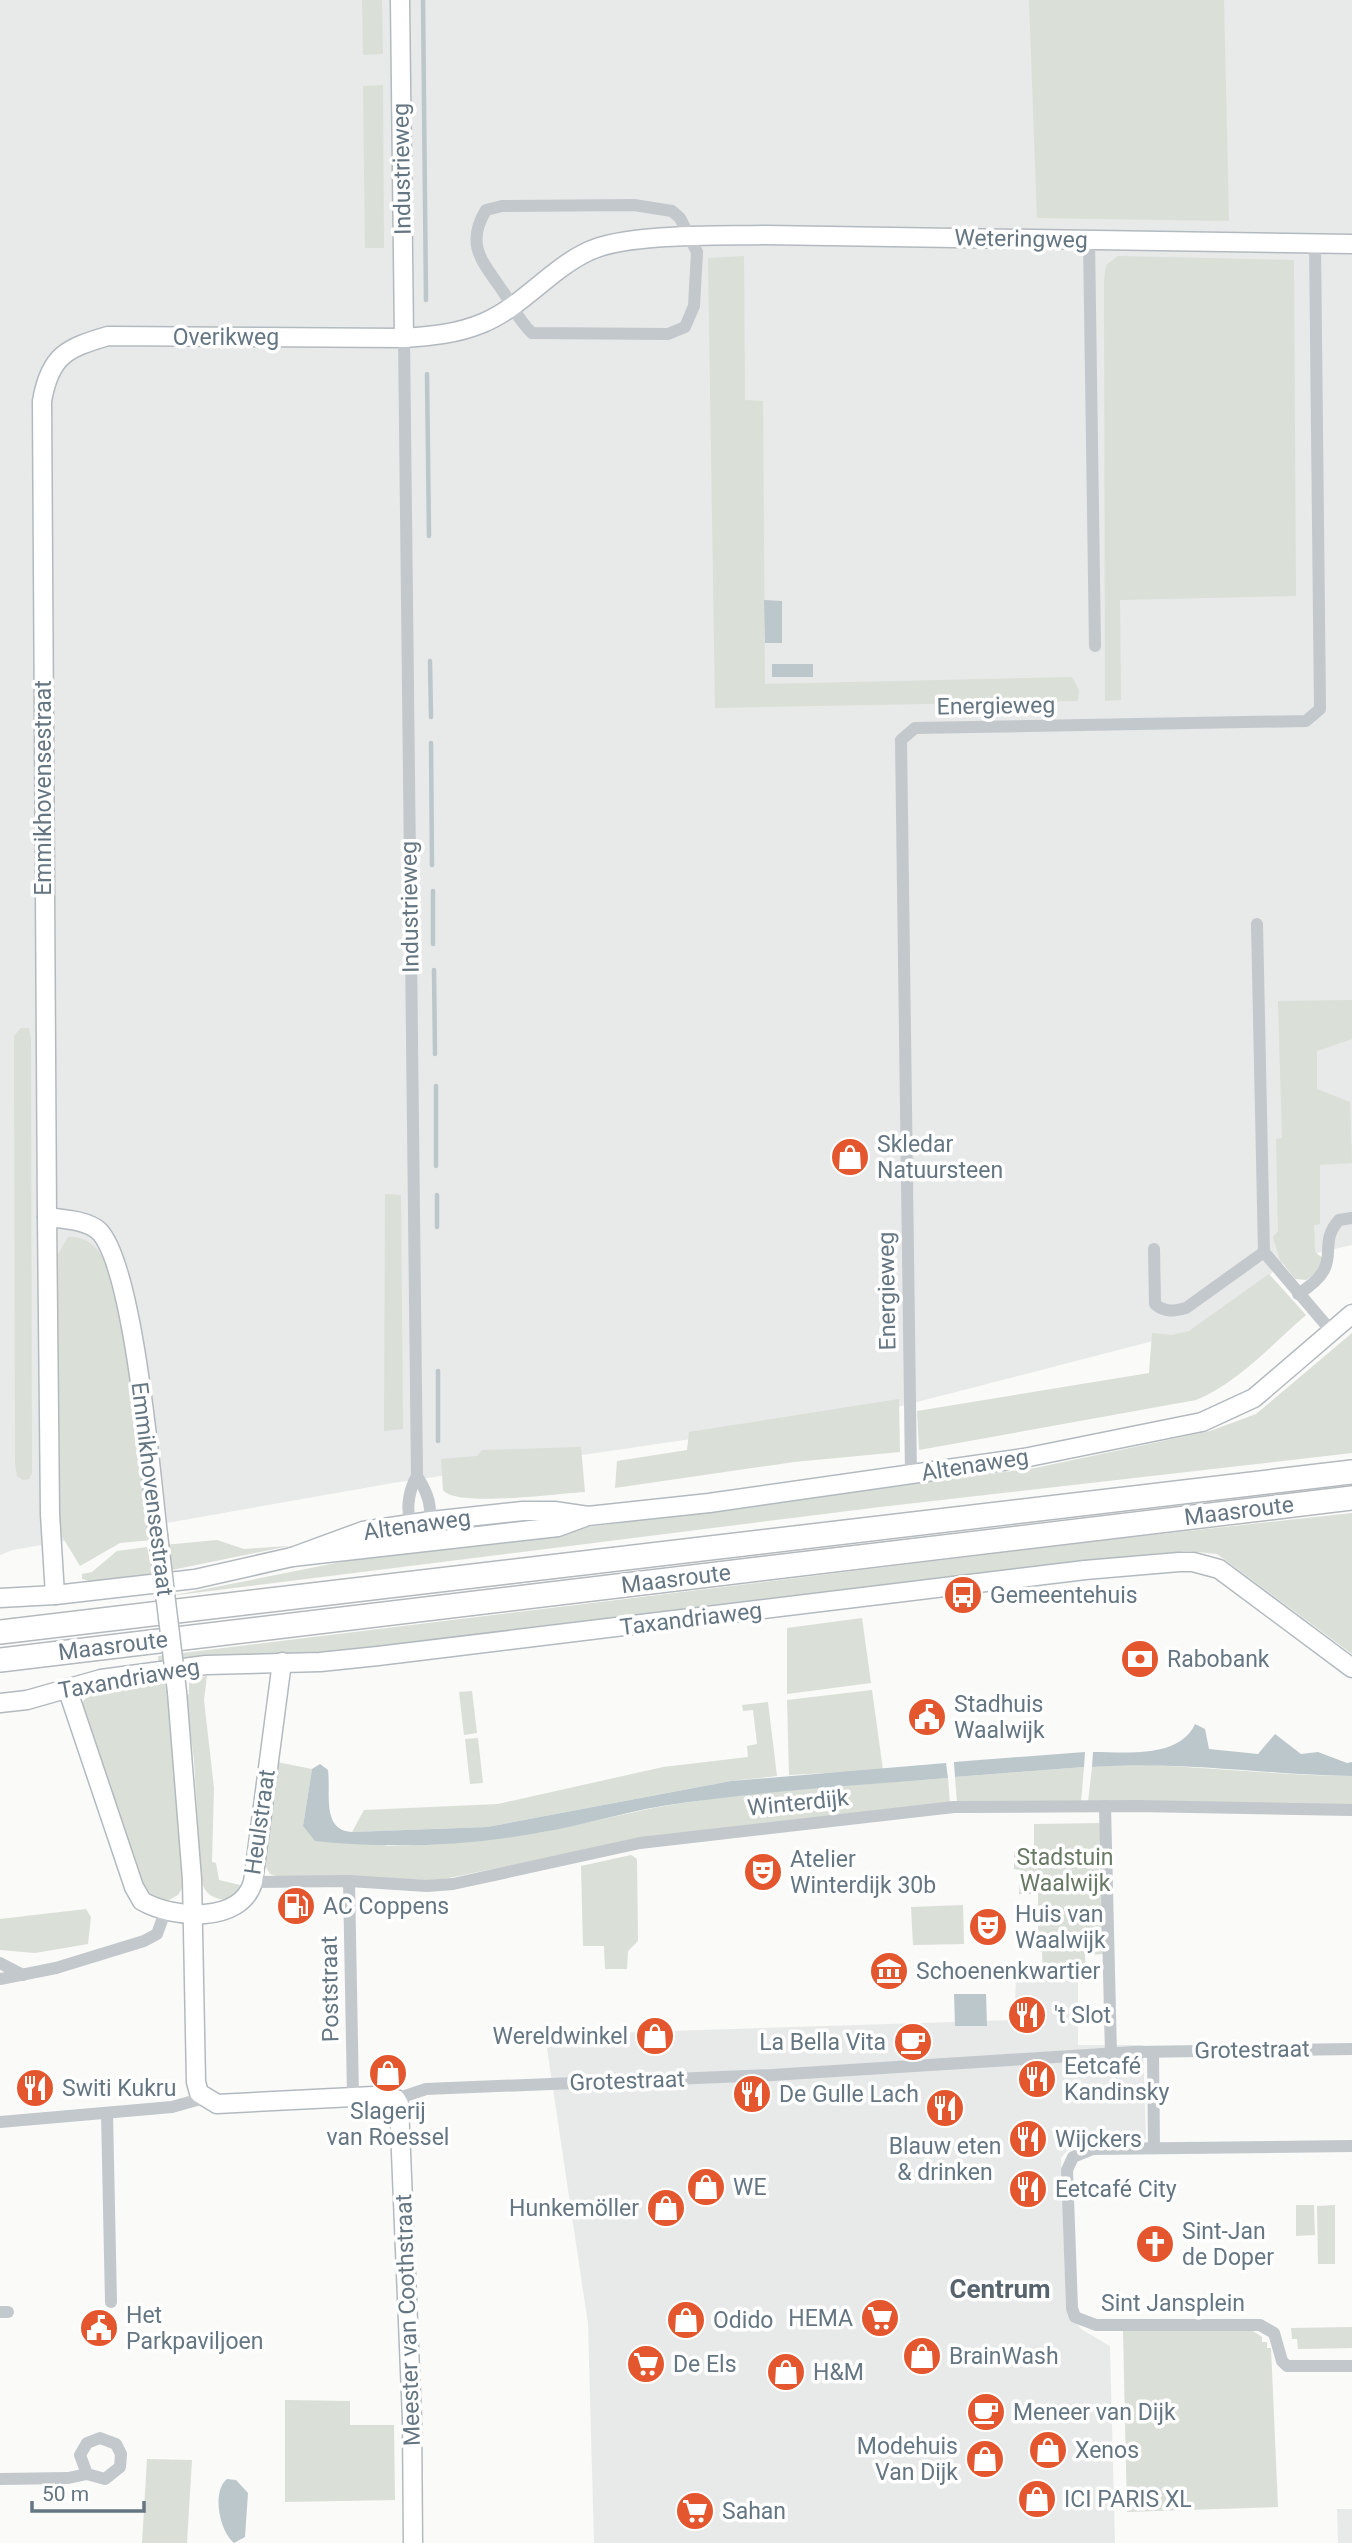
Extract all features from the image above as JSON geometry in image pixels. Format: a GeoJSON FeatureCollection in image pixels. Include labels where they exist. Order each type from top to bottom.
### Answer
{"type":"FeatureCollection","features":[{"type":"Feature","properties":{"kind":"highway","name":"Maasroute"},"geometry":{"type":"LineString","coordinates":[[0,1632],[1352,1472]]}},
{"type":"Feature","properties":{"kind":"highway","name":"Maasroute"},"geometry":{"type":"LineString","coordinates":[[0,1660],[1352,1498]]}},
{"type":"Feature","properties":{"kind":"street","name":"Industrieweg"},"geometry":{"type":"LineString","coordinates":[[400,0],[417,1476],[430,1503],[431,1521]]}},
{"type":"Feature","properties":{"kind":"street"},"geometry":{"type":"LineString","coordinates":[[634,205],[662,208],[680,218],[690,237],[697,252],[694,306],[685,327],[668,334],[532,334],[479,256],[477,224],[486,210],[502,206],[634,205]]}},
{"type":"Feature","properties":{"kind":"street"},"geometry":{"type":"LineString","coordinates":[[404,338],[442,335],[473,326],[511,305],[590,250],[629,242],[690,237]]}},
{"type":"Feature","properties":{"kind":"street","name":"Weteringweg"},"geometry":{"type":"LineString","coordinates":[[690,237],[1352,244]]}},
{"type":"Feature","properties":{"kind":"street"},"geometry":{"type":"LineString","coordinates":[[1089,240],[1095,646]]}},
{"type":"Feature","properties":{"kind":"street","name":"Energieweg"},"geometry":{"type":"LineString","coordinates":[[911,1475],[901,740],[915,728],[1306,721],[1320,709],[1315,243]]}},
{"type":"Feature","properties":{"kind":"street","name":"Overikweg"},"geometry":{"type":"LineString","coordinates":[[55,362],[73,346],[108,336],[404,338]]}},
{"type":"Feature","properties":{"kind":"street","name":"Emmikhovensestraat"},"geometry":{"type":"LineString","coordinates":[[55,362],[45,381],[42,401],[50,1514],[55,1595]]}},
{"type":"Feature","properties":{"kind":"street"},"geometry":{"type":"LineString","coordinates":[[1257,924],[1264,1252],[1332,1332]]}},
{"type":"Feature","properties":{"kind":"street","name":"Emmikhovensestraat"},"geometry":{"type":"LineString","coordinates":[[47,1217],[78,1222],[98,1230],[110,1251],[121,1283],[135,1350],[187,1786],[193,1913],[196,2082],[204,2098]]}},
{"type":"Feature","properties":{"kind":"street"},"geometry":{"type":"LineString","coordinates":[[1298,1294],[1321,1278],[1326,1269],[1332,1227],[1339,1220],[1352,1218]]}},
{"type":"Feature","properties":{"kind":"street"},"geometry":{"type":"LineString","coordinates":[[1154,1249],[1156,1304],[1161,1309],[1174,1311],[1186,1308],[1264,1252]]}},
{"type":"Feature","properties":{"kind":"street","name":"Altenaweg"},"geometry":{"type":"LineString","coordinates":[[0,1598],[55,1595],[195,1579],[292,1558],[558,1527],[588,1516],[709,1503],[1024,1458],[1202,1422],[1254,1398],[1352,1314]]}},
{"type":"Feature","properties":{"kind":"street","name":"Industrieweg"},"geometry":{"type":"LineString","coordinates":[[417,1476],[409,1490],[411,1524],[421,1542]]}},
{"type":"Feature","properties":{"kind":"street","name":"Altenaweg"},"geometry":{"type":"LineString","coordinates":[[292,1558],[363,1531],[431,1521],[523,1511],[554,1511],[588,1516]]}},
{"type":"Feature","properties":{"kind":"street"},"geometry":{"type":"LineString","coordinates":[[421,1542],[431,1521]]}},
{"type":"Feature","properties":{"kind":"street","name":"Taxandriaweg"},"geometry":{"type":"LineString","coordinates":[[0,1703],[27,1700],[119,1676],[206,1665],[378,1656],[1152,1563],[1193,1562],[1219,1569],[1352,1668]]}},
{"type":"Feature","properties":{"kind":"street","name":"Heulstraat"},"geometry":{"type":"LineString","coordinates":[[165,1912],[193,1913],[231,1907],[244,1899],[253,1882],[282,1662]]}},
{"type":"Feature","properties":{"kind":"street"},"geometry":{"type":"LineString","coordinates":[[0,1979],[144,1941],[157,1934],[165,1912],[142,1901],[134,1887],[67,1688]]}},
{"type":"Feature","properties":{"kind":"street"},"geometry":{"type":"LineString","coordinates":[[1105,1806],[1111,2054]]}},
{"type":"Feature","properties":{"kind":"street","name":"Winterdijk"},"geometry":{"type":"LineString","coordinates":[[253,1882],[349,1881],[427,1886],[453,1884],[640,1843],[954,1807],[1105,1806],[1352,1810]]}},
{"type":"Feature","properties":{"kind":"street","name":"Poststraat"},"geometry":{"type":"LineString","coordinates":[[349,1881],[353,2096]]}},
{"type":"Feature","properties":{"kind":"street"},"geometry":{"type":"LineString","coordinates":[[0,1963],[23,1975]]}},
{"type":"Feature","properties":{"kind":"street","name":"Grotestraat"},"geometry":{"type":"LineString","coordinates":[[0,2122],[172,2107],[204,2098],[217,2104],[353,2096],[396,2099],[426,2089],[772,2075],[1153,2052],[1352,2049]]}},
{"type":"Feature","properties":{"kind":"street"},"geometry":{"type":"LineString","coordinates":[[1153,2052],[1154,2148]]}},
{"type":"Feature","properties":{"kind":"street","name":"Meester van Coothstraat"},"geometry":{"type":"LineString","coordinates":[[396,2099],[399,2104],[406,2236],[413,2543]]}},
{"type":"Feature","properties":{"kind":"street"},"geometry":{"type":"LineString","coordinates":[[107,2113],[111,2302]]}},
{"type":"Feature","properties":{"kind":"street","name":"Sint Jansplein"},"geometry":{"type":"LineString","coordinates":[[1352,2146],[1093,2149],[1073,2157],[1068,2171],[1072,2308],[1075,2317],[1096,2325],[1260,2325],[1270,2328],[1282,2361],[1287,2366],[1352,2365]]}},
{"type":"Feature","properties":{"kind":"street"},"geometry":{"type":"LineString","coordinates":[[0,2479],[68,2478],[87,2474]]}},
{"type":"Feature","properties":{"kind":"shaded area"},"geometry":{"type":"Polygon","coordinates":[[[0,0],[1352,0],[1352,1245],[1286,1260],[1215,1325],[882,1411],[393,1483],[13,1550],[0,1555],[0,0]]]}},
{"type":"Feature","properties":{"kind":"shaded area"},"geometry":{"type":"Polygon","coordinates":[[[764,600],[782,601],[782,643],[765,643],[764,600]]]}},
{"type":"Feature","properties":{"kind":"shaded area"},"geometry":{"type":"Polygon","coordinates":[[[772,664],[813,664],[813,677],[772,677],[772,664]]]}},
{"type":"Feature","properties":{"kind":"shaded area"},"geometry":{"type":"Polygon","coordinates":[[[1195,1724],[1205,1729],[1209,1749],[1258,1754],[1275,1734],[1301,1754],[1318,1752],[1347,1763],[1352,1762],[1352,1776],[1157,1765],[1092,1767],[1093,1752],[1135,1752],[1164,1748],[1177,1743],[1195,1724]]]}},
{"type":"Feature","properties":{"kind":"shaded area"},"geometry":{"type":"Polygon","coordinates":[[[1085,1752],[1084,1767],[955,1777],[954,1762],[1085,1752]]]}},
{"type":"Feature","properties":{"kind":"shaded area"},"geometry":{"type":"Polygon","coordinates":[[[946,1763],[948,1778],[733,1796],[647,1809],[543,1832],[486,1840],[429,1845],[315,1841],[303,1826],[312,1769],[320,1764],[328,1770],[332,1818],[342,1830],[352,1832],[487,1827],[731,1781],[946,1763]]]}},
{"type":"Feature","properties":{"kind":"shaded area"},"geometry":{"type":"Polygon","coordinates":[[[1078,1979],[1078,2045],[1143,2045],[1146,2139],[1073,2144],[1061,2158],[1066,2308],[1081,2329],[1110,2346],[1115,2543],[594,2543],[588,2324],[545,2035],[1014,2020],[1016,1981],[1078,1979]]]}},
{"type":"Feature","properties":{"kind":"shaded area"},"geometry":{"type":"Polygon","coordinates":[[[954,1994],[986,1994],[987,2026],[955,2026],[954,1994]]]}},
{"type":"Feature","properties":{"kind":"shaded area"},"geometry":{"type":"Polygon","coordinates":[[[227,2479],[236,2480],[248,2493],[245,2537],[234,2543],[225,2530],[219,2512],[219,2493],[227,2479]]]}},
{"type":"Feature","properties":{"kind":"shaded area"},"geometry":{"type":"Polygon","coordinates":[[[1337,2509],[1352,2509],[1352,2543],[1338,2543],[1337,2509]]]}},
{"type":"Feature","properties":{"kind":"green space"},"geometry":{"type":"Polygon","coordinates":[[[362,0],[382,0],[383,54],[363,55],[362,0]]]}},
{"type":"Feature","properties":{"kind":"green space"},"geometry":{"type":"Polygon","coordinates":[[[1029,0],[1224,0],[1229,221],[1037,218],[1029,0]]]}},
{"type":"Feature","properties":{"kind":"green space"},"geometry":{"type":"Polygon","coordinates":[[[383,85],[384,248],[365,248],[363,86],[383,85]]]}},
{"type":"Feature","properties":{"kind":"green space"},"geometry":{"type":"Polygon","coordinates":[[[744,256],[745,400],[763,401],[765,684],[1072,677],[1079,690],[1078,701],[715,708],[708,258],[744,256]]]}},
{"type":"Feature","properties":{"kind":"green space"},"geometry":{"type":"Polygon","coordinates":[[[1118,256],[1294,260],[1296,596],[1120,600],[1121,700],[1105,701],[1104,281],[1106,265],[1118,256]]]}},
{"type":"Feature","properties":{"kind":"green space"},"geometry":{"type":"Polygon","coordinates":[[[1352,1000],[1352,1039],[1317,1051],[1317,1089],[1350,1102],[1352,1163],[1320,1165],[1320,1224],[1314,1225],[1315,1252],[1324,1259],[1319,1271],[1306,1280],[1295,1279],[1280,1260],[1273,1237],[1278,1231],[1276,1139],[1282,1138],[1278,1001],[1352,1000]]]}},
{"type":"Feature","properties":{"kind":"green space"},"geometry":{"type":"Polygon","coordinates":[[[21,1028],[29,1028],[31,1039],[32,1473],[29,1479],[23,1480],[17,1476],[15,1463],[14,1036],[21,1028]]]}},
{"type":"Feature","properties":{"kind":"green space"},"geometry":{"type":"Polygon","coordinates":[[[385,1194],[401,1195],[403,1429],[384,1431],[385,1194]]]}},
{"type":"Feature","properties":{"kind":"green space"},"geometry":{"type":"Polygon","coordinates":[[[68,1237],[82,1239],[94,1246],[103,1257],[108,1273],[128,1354],[152,1540],[120,1543],[80,1566],[57,1528],[56,1258],[68,1237]]]}},
{"type":"Feature","properties":{"kind":"green space"},"geometry":{"type":"Polygon","coordinates":[[[1269,1274],[1306,1315],[1254,1362],[1212,1392],[1196,1400],[919,1450],[917,1411],[1149,1373],[1152,1333],[1172,1335],[1189,1331],[1269,1274]]]}},
{"type":"Feature","properties":{"kind":"green space"},"geometry":{"type":"Polygon","coordinates":[[[1352,1333],[1352,1453],[880,1507],[170,1596],[376,1555],[1035,1468],[1210,1431],[1256,1414],[1352,1333]]]}},
{"type":"Feature","properties":{"kind":"green space"},"geometry":{"type":"Polygon","coordinates":[[[899,1399],[900,1452],[794,1462],[615,1488],[617,1461],[687,1450],[689,1432],[899,1399]]]}},
{"type":"Feature","properties":{"kind":"green space"},"geometry":{"type":"Polygon","coordinates":[[[581,1447],[585,1492],[487,1499],[452,1495],[443,1490],[441,1459],[477,1456],[482,1450],[581,1447]]]}},
{"type":"Feature","properties":{"kind":"green space"},"geometry":{"type":"Polygon","coordinates":[[[1352,1513],[1352,1654],[1217,1554],[1187,1551],[329,1654],[244,1655],[159,1665],[158,1656],[1115,1539],[1352,1513]]]}},
{"type":"Feature","properties":{"kind":"green space"},"geometry":{"type":"Polygon","coordinates":[[[217,1540],[244,1549],[289,1546],[167,1571],[164,1545],[217,1540]]]}},
{"type":"Feature","properties":{"kind":"green space"},"geometry":{"type":"Polygon","coordinates":[[[147,1547],[153,1575],[97,1583],[82,1579],[82,1574],[92,1572],[117,1551],[147,1547]]]}},
{"type":"Feature","properties":{"kind":"green space"},"geometry":{"type":"Polygon","coordinates":[[[862,1618],[871,1683],[787,1694],[787,1628],[862,1618]]]}},
{"type":"Feature","properties":{"kind":"green space"},"geometry":{"type":"Polygon","coordinates":[[[207,1676],[204,1700],[214,1788],[212,1862],[216,1863],[219,1880],[240,1885],[236,1894],[228,1900],[210,1895],[201,1879],[194,1760],[185,1694],[189,1694],[189,1679],[207,1676]]]}},
{"type":"Feature","properties":{"kind":"green space"},"geometry":{"type":"Polygon","coordinates":[[[165,1681],[167,1697],[171,1697],[184,1885],[178,1895],[165,1902],[145,1895],[81,1706],[94,1692],[105,1688],[165,1681]]]}},
{"type":"Feature","properties":{"kind":"green space"},"geometry":{"type":"Polygon","coordinates":[[[872,1690],[883,1770],[789,1775],[787,1700],[872,1690]]]}},
{"type":"Feature","properties":{"kind":"green space"},"geometry":{"type":"Polygon","coordinates":[[[472,1691],[477,1733],[464,1735],[459,1692],[472,1691]]]}},
{"type":"Feature","properties":{"kind":"green space"},"geometry":{"type":"Polygon","coordinates":[[[768,1702],[777,1776],[731,1781],[487,1827],[352,1832],[364,1810],[498,1804],[663,1767],[748,1757],[747,1746],[757,1744],[753,1710],[743,1711],[742,1705],[768,1702]]]}},
{"type":"Feature","properties":{"kind":"green space"},"geometry":{"type":"Polygon","coordinates":[[[478,1738],[483,1783],[470,1784],[465,1739],[478,1738]]]}},
{"type":"Feature","properties":{"kind":"green space"},"geometry":{"type":"Polygon","coordinates":[[[277,1762],[312,1769],[303,1826],[388,1846],[444,1844],[543,1832],[658,1807],[748,1793],[948,1778],[950,1804],[655,1836],[429,1882],[276,1876],[270,1874],[263,1862],[277,1762]]]}},
{"type":"Feature","properties":{"kind":"green space"},"geometry":{"type":"Polygon","coordinates":[[[1130,1764],[1352,1776],[1352,1807],[1088,1802],[1092,1767],[1130,1764]]]}},
{"type":"Feature","properties":{"kind":"green space"},"geometry":{"type":"Polygon","coordinates":[[[1084,1767],[1081,1802],[957,1803],[955,1777],[1084,1767]]]}},
{"type":"Feature","properties":{"kind":"green space","name":"Stadstuin Waalwijk"},"geometry":{"type":"Polygon","coordinates":[[[1101,1823],[1105,1954],[1085,1955],[1086,1976],[1043,1977],[1042,1952],[1038,1951],[1038,1894],[1019,1894],[1020,1870],[1014,1869],[1014,1851],[1034,1851],[1034,1824],[1101,1823]]]}},
{"type":"Feature","properties":{"kind":"green space"},"geometry":{"type":"Polygon","coordinates":[[[631,1855],[637,1859],[638,1941],[628,1951],[627,1969],[605,1969],[604,1946],[583,1946],[581,1866],[631,1855]]]}},
{"type":"Feature","properties":{"kind":"green space"},"geometry":{"type":"Polygon","coordinates":[[[963,1905],[964,1944],[913,1945],[911,1907],[963,1905]]]}},
{"type":"Feature","properties":{"kind":"green space"},"geometry":{"type":"Polygon","coordinates":[[[86,1909],[91,1917],[88,1944],[35,1953],[0,1950],[0,1919],[86,1909]]]}},
{"type":"Feature","properties":{"kind":"green space"},"geometry":{"type":"Polygon","coordinates":[[[1296,2205],[1314,2205],[1315,2235],[1296,2236],[1296,2205]]]}},
{"type":"Feature","properties":{"kind":"green space"},"geometry":{"type":"Polygon","coordinates":[[[1335,2205],[1335,2264],[1318,2264],[1317,2206],[1335,2205]]]}},
{"type":"Feature","properties":{"kind":"green space"},"geometry":{"type":"Polygon","coordinates":[[[1352,2327],[1352,2348],[1298,2349],[1297,2339],[1292,2339],[1291,2328],[1352,2327]]]}},
{"type":"Feature","properties":{"kind":"green space"},"geometry":{"type":"Polygon","coordinates":[[[1123,2331],[1253,2331],[1262,2337],[1262,2342],[1267,2342],[1267,2348],[1271,2348],[1278,2507],[1127,2512],[1123,2331]]]}},
{"type":"Feature","properties":{"kind":"green space"},"geometry":{"type":"Polygon","coordinates":[[[285,2400],[350,2401],[350,2425],[394,2425],[395,2500],[285,2502],[285,2400]]]}},
{"type":"Feature","properties":{"kind":"green space"},"geometry":{"type":"Polygon","coordinates":[[[147,2459],[192,2460],[187,2543],[142,2543],[147,2459]]]}},
{"type":"Feature","properties":{"kind":"waterway"},"geometry":{"type":"LineString","coordinates":[[423,0],[426,300]]}},
{"type":"Feature","properties":{"kind":"waterway"},"geometry":{"type":"LineString","coordinates":[[427,374],[429,536]]}},
{"type":"Feature","properties":{"kind":"waterway"},"geometry":{"type":"LineString","coordinates":[[430,661],[431,717]]}},
{"type":"Feature","properties":{"kind":"waterway"},"geometry":{"type":"LineString","coordinates":[[431,743],[432,865]]}},
{"type":"Feature","properties":{"kind":"waterway"},"geometry":{"type":"LineString","coordinates":[[433,891],[433,944]]}},
{"type":"Feature","properties":{"kind":"waterway"},"geometry":{"type":"LineString","coordinates":[[434,970],[435,1054]]}},
{"type":"Feature","properties":{"kind":"waterway"},"geometry":{"type":"LineString","coordinates":[[436,1086],[436,1166]]}},
{"type":"Feature","properties":{"kind":"waterway"},"geometry":{"type":"LineString","coordinates":[[437,1195],[437,1227]]}},
{"type":"Feature","properties":{"kind":"waterway"},"geometry":{"type":"LineString","coordinates":[[438,1371],[438,1441]]}},
{"type":"Feature","properties":{"kind":"place","name":"Skledar Natuursteen"},"geometry":{"type":"Point","coordinates":[850,1157]}},
{"type":"Feature","properties":{"kind":"place","name":"Gemeentehuis"},"geometry":{"type":"Point","coordinates":[963,1595]}},
{"type":"Feature","properties":{"kind":"place","name":"Rabobank"},"geometry":{"type":"Point","coordinates":[1140,1659]}},
{"type":"Feature","properties":{"kind":"place","name":"Stadhuis Waalwijk"},"geometry":{"type":"Point","coordinates":[927,1717]}},
{"type":"Feature","properties":{"kind":"place","name":"Atelier Winterdijk 30b"},"geometry":{"type":"Point","coordinates":[763,1872]}},
{"type":"Feature","properties":{"kind":"place","name":"AC Coppens"},"geometry":{"type":"Point","coordinates":[296,1906]}},
{"type":"Feature","properties":{"kind":"place","name":"Huis van Waalwijk"},"geometry":{"type":"Point","coordinates":[988,1927]}},
{"type":"Feature","properties":{"kind":"place","name":"Schoenenkwartier"},"geometry":{"type":"Point","coordinates":[889,1971]}},
{"type":"Feature","properties":{"kind":"place","name":"'t Slot"},"geometry":{"type":"Point","coordinates":[1027,2015]}},
{"type":"Feature","properties":{"kind":"place","name":"Wereldwinkel"},"geometry":{"type":"Point","coordinates":[655,2036]}},
{"type":"Feature","properties":{"kind":"place","name":"La Bella Vita"},"geometry":{"type":"Point","coordinates":[913,2042]}},
{"type":"Feature","properties":{"kind":"place","name":"Slagerij van Roessel"},"geometry":{"type":"Point","coordinates":[388,2073]}},
{"type":"Feature","properties":{"kind":"place","name":"Eetcafé Kandinsky"},"geometry":{"type":"Point","coordinates":[1037,2079]}},
{"type":"Feature","properties":{"kind":"place","name":"Switi Kukru"},"geometry":{"type":"Point","coordinates":[35,2088]}},
{"type":"Feature","properties":{"kind":"place","name":"De Gulle Lach"},"geometry":{"type":"Point","coordinates":[752,2094]}},
{"type":"Feature","properties":{"kind":"place","name":"Blauw eten & drinken"},"geometry":{"type":"Point","coordinates":[945,2108]}},
{"type":"Feature","properties":{"kind":"place","name":"Wijckers"},"geometry":{"type":"Point","coordinates":[1028,2139]}},
{"type":"Feature","properties":{"kind":"place","name":"WE"},"geometry":{"type":"Point","coordinates":[706,2187]}},
{"type":"Feature","properties":{"kind":"place","name":"Eetcafé City"},"geometry":{"type":"Point","coordinates":[1028,2189]}},
{"type":"Feature","properties":{"kind":"place","name":"Hunkemöller"},"geometry":{"type":"Point","coordinates":[666,2208]}},
{"type":"Feature","properties":{"kind":"place","name":"Sint-Jan de Doper"},"geometry":{"type":"Point","coordinates":[1155,2244]}},
{"type":"Feature","properties":{"kind":"place","name":"HEMA"},"geometry":{"type":"Point","coordinates":[880,2318]}},
{"type":"Feature","properties":{"kind":"place","name":"Odido"},"geometry":{"type":"Point","coordinates":[686,2320]}},
{"type":"Feature","properties":{"kind":"place","name":"Het Parkpaviljoen"},"geometry":{"type":"Point","coordinates":[99,2328]}},
{"type":"Feature","properties":{"kind":"place","name":"BrainWash"},"geometry":{"type":"Point","coordinates":[922,2356]}},
{"type":"Feature","properties":{"kind":"place","name":"De Els"},"geometry":{"type":"Point","coordinates":[646,2364]}},
{"type":"Feature","properties":{"kind":"place","name":"H&M"},"geometry":{"type":"Point","coordinates":[786,2372]}},
{"type":"Feature","properties":{"kind":"place","name":"Meneer van Dijk"},"geometry":{"type":"Point","coordinates":[986,2412]}},
{"type":"Feature","properties":{"kind":"place","name":"Xenos"},"geometry":{"type":"Point","coordinates":[1048,2450]}},
{"type":"Feature","properties":{"kind":"place","name":"Modehuis Van Dijk"},"geometry":{"type":"Point","coordinates":[985,2459]}},
{"type":"Feature","properties":{"kind":"place","name":"ICI PARIS XL"},"geometry":{"type":"Point","coordinates":[1037,2499]}},
{"type":"Feature","properties":{"kind":"place","name":"Sahan"},"geometry":{"type":"Point","coordinates":[695,2511]}},
{"type":"Feature","properties":{"kind":"district","name":"Centrum"},"geometry":{"type":"Point","coordinates":[1000,2289]}}]}
